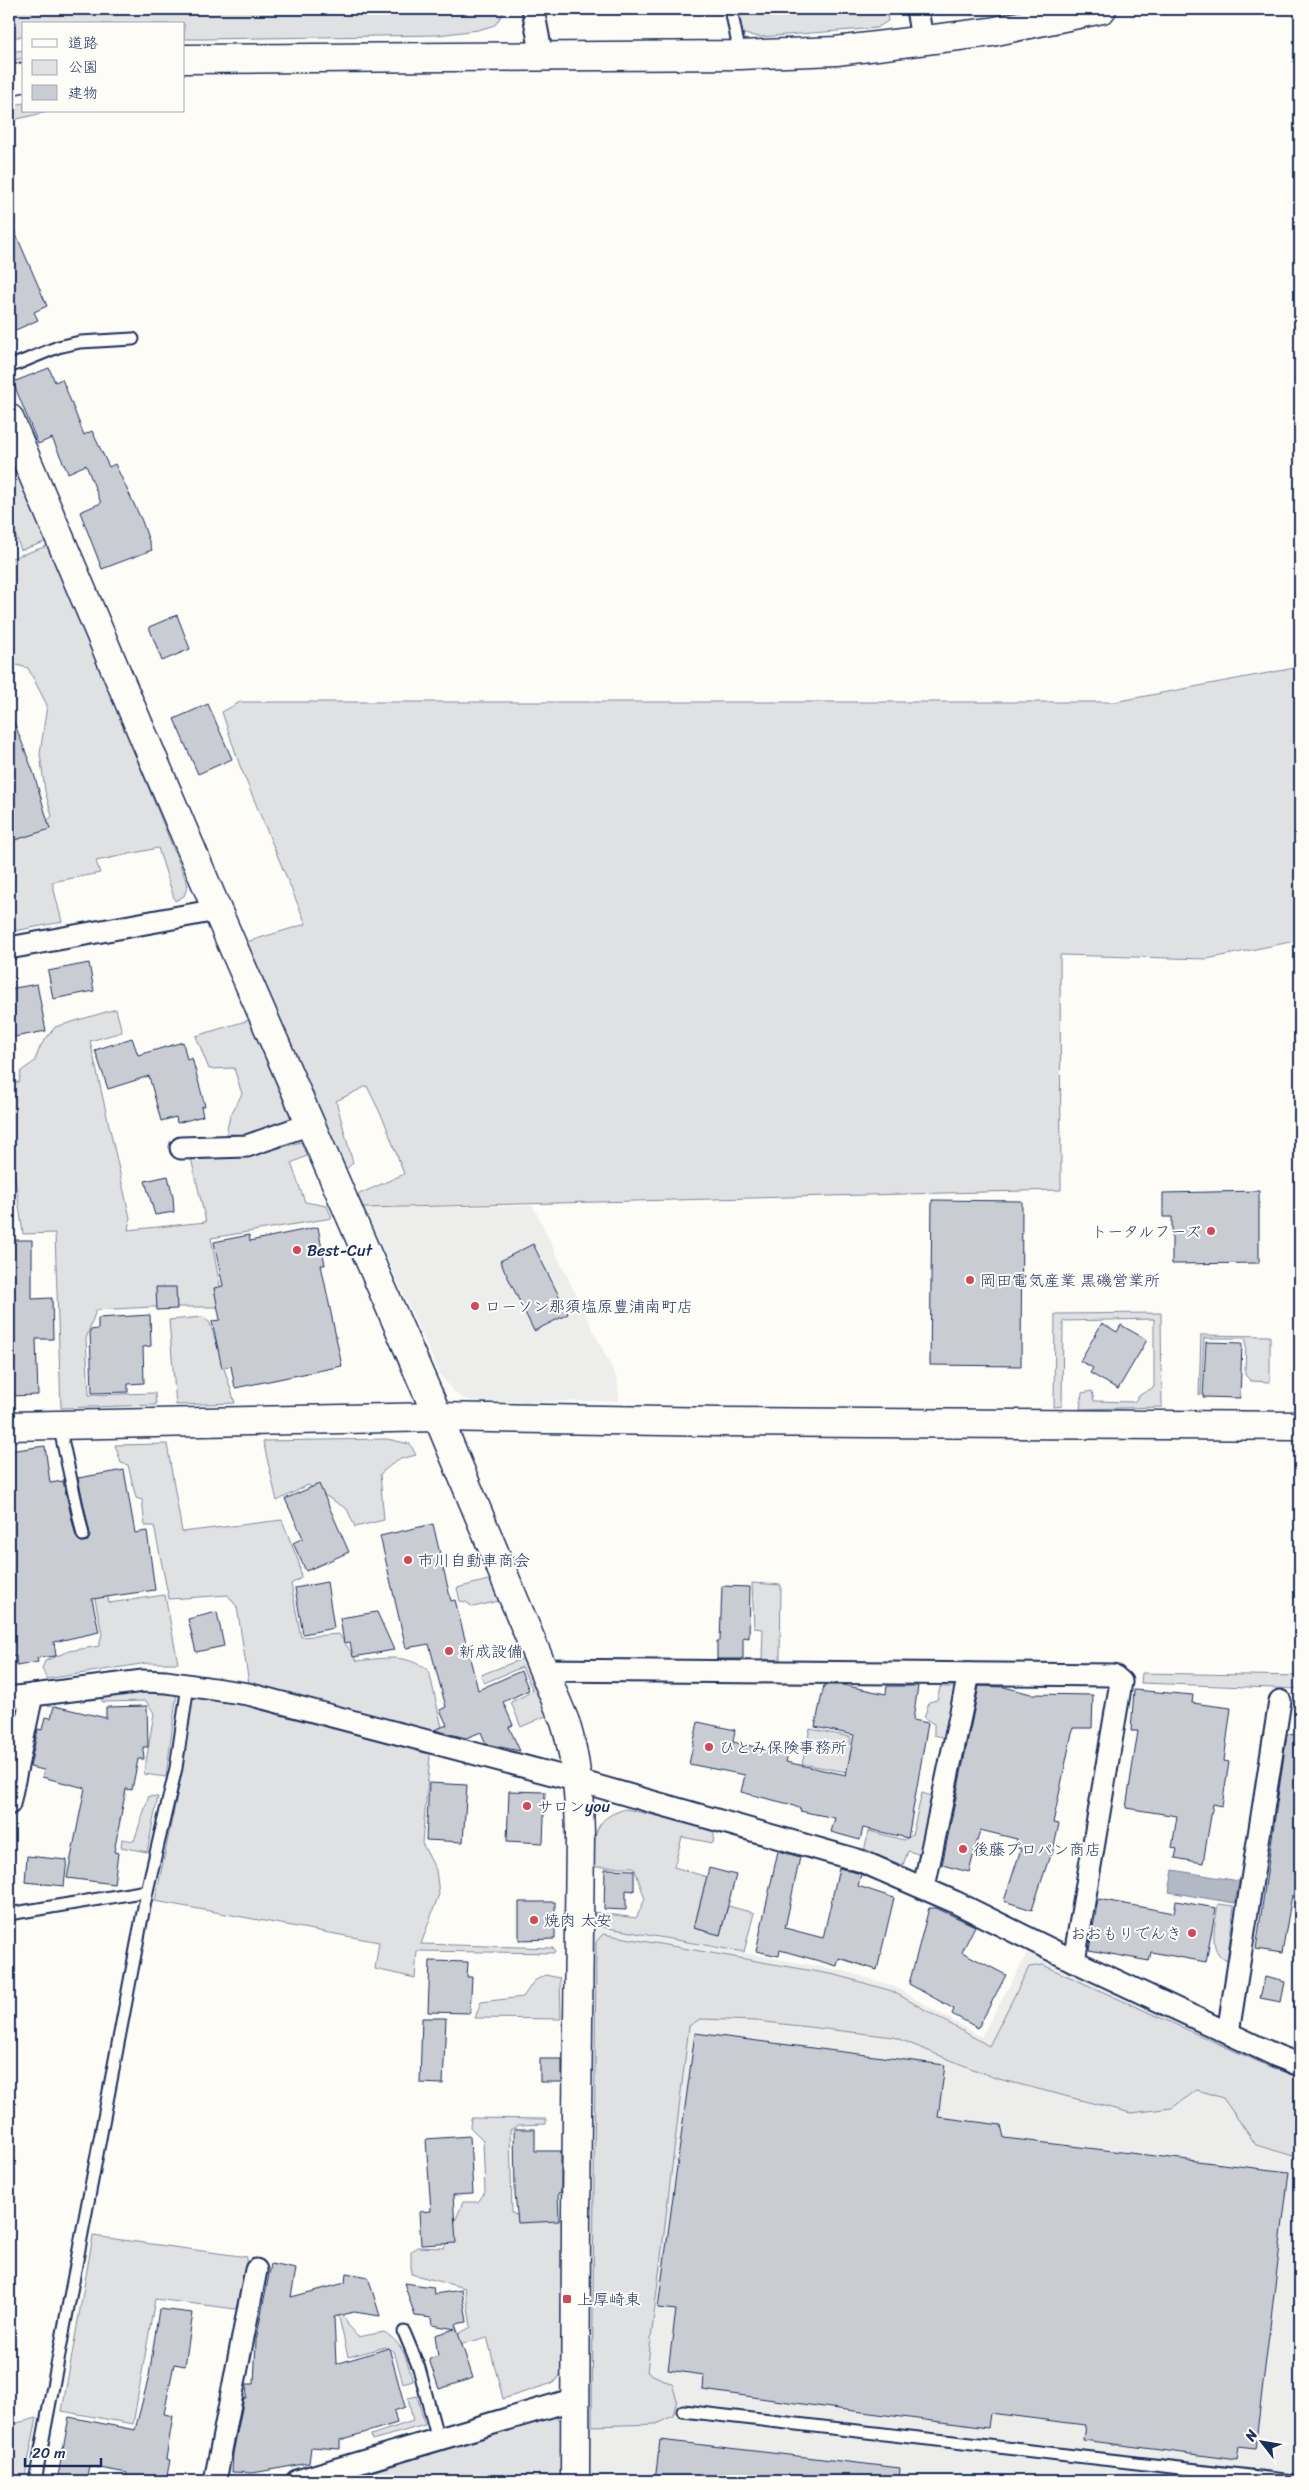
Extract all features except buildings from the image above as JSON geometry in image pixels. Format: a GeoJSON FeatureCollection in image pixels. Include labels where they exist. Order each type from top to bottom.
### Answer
{"type":"FeatureCollection","features":[{"type":"Feature","properties":{"kind":"street"},"geometry":{"type":"LineString","coordinates":[[533,9],[542,57]]}},
{"type":"Feature","properties":{"kind":"street"},"geometry":{"type":"LineString","coordinates":[[917,9],[922,39]]}},
{"type":"Feature","properties":{"kind":"street"},"geometry":{"type":"LineString","coordinates":[[185,59],[542,57],[740,54],[836,50],[991,32],[1102,9]]}},
{"type":"Feature","properties":{"kind":"street"},"geometry":{"type":"LineString","coordinates":[[9,81],[22,78]]}},
{"type":"Feature","properties":{"kind":"street"},"geometry":{"type":"LineString","coordinates":[[9,418],[217,910],[438,1417],[571,1740],[579,1781],[580,1834],[575,2481]]}},
{"type":"Feature","properties":{"kind":"street"},"geometry":{"type":"LineString","coordinates":[[9,948],[217,910]]}},
{"type":"Feature","properties":{"kind":"street"},"geometry":{"type":"LineString","coordinates":[[181,1148],[247,1146],[310,1124]]}},
{"type":"Feature","properties":{"kind":"street"},"geometry":{"type":"LineString","coordinates":[[9,1426],[438,1417],[721,1422],[1300,1426]]}},
{"type":"Feature","properties":{"kind":"street"},"geometry":{"type":"LineString","coordinates":[[542,1670],[1113,1675],[1121,1682],[1074,1961]]}},
{"type":"Feature","properties":{"kind":"street"},"geometry":{"type":"LineString","coordinates":[[924,1887],[969,1674]]}},
{"type":"Feature","properties":{"kind":"street"},"geometry":{"type":"LineString","coordinates":[[9,1698],[143,1681],[188,1685],[248,1694],[579,1781],[861,1861],[924,1887],[1074,1961],[1300,2065]]}},
{"type":"Feature","properties":{"kind":"street"},"geometry":{"type":"LineString","coordinates":[[9,1804],[32,1695]]}},
{"type":"Feature","properties":{"kind":"street"},"geometry":{"type":"LineString","coordinates":[[1228,2033],[1280,1701]]}},
{"type":"Feature","properties":{"kind":"street"},"geometry":{"type":"LineString","coordinates":[[215,2481],[256,2270]]}},
{"type":"Feature","properties":{"kind":"street"},"geometry":{"type":"LineString","coordinates":[[297,2481],[575,2399]]}},
{"type":"Feature","properties":{"kind":"lane"},"geometry":{"type":"LineString","coordinates":[[731,9],[740,54]]}},
{"type":"Feature","properties":{"kind":"lane"},"geometry":{"type":"LineString","coordinates":[[9,367],[58,347],[80,342],[133,339]]}},
{"type":"Feature","properties":{"kind":"lane"},"geometry":{"type":"LineString","coordinates":[[59,1425],[83,1535]]}},
{"type":"Feature","properties":{"kind":"lane"},"geometry":{"type":"LineString","coordinates":[[35,2481],[147,1891],[176,1768],[188,1685]]}},
{"type":"Feature","properties":{"kind":"lane"},"geometry":{"type":"LineString","coordinates":[[9,1914],[147,1891]]}},
{"type":"Feature","properties":{"kind":"lane"},"geometry":{"type":"LineString","coordinates":[[404,2332],[419,2368],[438,2440]]}},
{"type":"Feature","properties":{"kind":"lane"},"geometry":{"type":"LineString","coordinates":[[683,2411],[1294,2481]]}},
{"type":"Feature","properties":{"kind":"shaded area"},"geometry":{"type":"Polygon","coordinates":[[[533,1206],[618,1381],[619,1401],[479,1402],[466,1400],[455,1393],[440,1375],[364,1208],[533,1206]]]}},
{"type":"Feature","properties":{"kind":"shaded area"},"geometry":{"type":"Polygon","coordinates":[[[1173,1870],[1239,1881],[1235,1903],[1169,1892],[1173,1870]]]}},
{"type":"Feature","properties":{"kind":"shaded area"},"geometry":{"type":"Polygon","coordinates":[[[591,1925],[844,1971],[893,1986],[981,2037],[1028,1952],[1300,2072],[1300,2481],[586,2481],[591,1925]]]}},
{"type":"Feature","properties":{"kind":"green space"},"geometry":{"type":"Polygon","coordinates":[[[9,9],[506,9],[495,25],[478,30],[438,35],[185,39],[185,22],[22,22],[22,37],[9,37],[9,9]]]}},
{"type":"Feature","properties":{"kind":"green space"},"geometry":{"type":"Polygon","coordinates":[[[738,9],[886,9],[888,21],[877,28],[760,37],[743,34],[738,9]]]}},
{"type":"Feature","properties":{"kind":"green space"},"geometry":{"type":"Polygon","coordinates":[[[947,9],[987,9],[939,15],[936,11],[947,9]]]}},
{"type":"Feature","properties":{"kind":"green space"},"geometry":{"type":"Polygon","coordinates":[[[22,50],[22,58],[9,61],[9,52],[22,50]]]}},
{"type":"Feature","properties":{"kind":"green space"},"geometry":{"type":"Polygon","coordinates":[[[22,103],[22,112],[47,112],[9,121],[9,106],[22,103]]]}},
{"type":"Feature","properties":{"kind":"green space"},"geometry":{"type":"Polygon","coordinates":[[[9,449],[48,541],[21,550],[9,518],[9,503],[13,502],[9,492],[9,449]]]}},
{"type":"Feature","properties":{"kind":"green space"},"geometry":{"type":"Polygon","coordinates":[[[50,545],[188,885],[184,896],[175,901],[158,848],[96,861],[100,873],[52,882],[62,922],[9,932],[9,834],[40,828],[52,816],[45,791],[40,754],[47,705],[28,668],[9,663],[9,559],[50,545]]]}},
{"type":"Feature","properties":{"kind":"green space"},"geometry":{"type":"Polygon","coordinates":[[[1300,667],[1300,940],[1207,959],[1060,955],[1061,1190],[364,1208],[357,1195],[404,1174],[385,1123],[367,1086],[336,1101],[353,1163],[344,1171],[243,943],[306,924],[240,766],[222,712],[240,702],[1114,702],[1300,667]]]}},
{"type":"Feature","properties":{"kind":"green space"},"geometry":{"type":"Polygon","coordinates":[[[116,1009],[122,1032],[90,1041],[130,1218],[128,1230],[206,1222],[191,1158],[251,1156],[301,1142],[307,1156],[291,1163],[305,1202],[327,1206],[332,1218],[211,1238],[224,1307],[152,1307],[96,1310],[86,1339],[89,1395],[155,1393],[156,1405],[61,1408],[55,1233],[23,1234],[9,1136],[9,1084],[19,1082],[21,1071],[34,1062],[41,1045],[55,1027],[116,1009]]]}},
{"type":"Feature","properties":{"kind":"green space"},"geometry":{"type":"Polygon","coordinates":[[[249,1020],[292,1121],[246,1135],[226,1134],[230,1116],[242,1094],[234,1068],[209,1069],[196,1036],[249,1020]]]}},
{"type":"Feature","properties":{"kind":"green space"},"geometry":{"type":"Polygon","coordinates":[[[1161,1313],[1162,1407],[1080,1409],[1082,1393],[1092,1391],[1094,1401],[1134,1402],[1140,1395],[1154,1387],[1154,1319],[1063,1321],[1062,1406],[1054,1407],[1055,1314],[1161,1313]]]}},
{"type":"Feature","properties":{"kind":"green space"},"geometry":{"type":"Polygon","coordinates":[[[203,1317],[210,1323],[235,1403],[176,1405],[169,1320],[203,1317]]]}},
{"type":"Feature","properties":{"kind":"green space"},"geometry":{"type":"Polygon","coordinates":[[[1201,1335],[1270,1336],[1270,1382],[1251,1381],[1245,1375],[1246,1338],[1204,1338],[1201,1394],[1199,1395],[1201,1335]]]}},
{"type":"Feature","properties":{"kind":"green space"},"geometry":{"type":"Polygon","coordinates":[[[387,1439],[410,1444],[416,1455],[397,1460],[380,1474],[384,1520],[355,1527],[347,1509],[308,1485],[277,1501],[263,1441],[387,1439]]]}},
{"type":"Feature","properties":{"kind":"green space"},"geometry":{"type":"Polygon","coordinates":[[[167,1444],[182,1532],[282,1520],[299,1563],[301,1578],[291,1584],[301,1637],[339,1634],[357,1661],[386,1658],[403,1659],[412,1661],[429,1671],[444,1736],[249,1684],[237,1607],[228,1595],[169,1599],[154,1526],[145,1526],[142,1500],[136,1498],[128,1465],[121,1463],[115,1445],[167,1444]]]}},
{"type":"Feature","properties":{"kind":"green space"},"geometry":{"type":"Polygon","coordinates":[[[30,1518],[100,1562],[109,1603],[165,1595],[178,1663],[147,1663],[47,1679],[42,1669],[45,1661],[69,1651],[99,1646],[102,1634],[92,1584],[9,1531],[9,1522],[30,1518]]]}},
{"type":"Feature","properties":{"kind":"green space"},"geometry":{"type":"Polygon","coordinates":[[[492,1579],[499,1601],[473,1607],[466,1602],[460,1601],[457,1588],[492,1579]]]}},
{"type":"Feature","properties":{"kind":"green space"},"geometry":{"type":"Polygon","coordinates":[[[752,1583],[781,1585],[780,1660],[762,1659],[763,1629],[754,1628],[752,1583]]]}},
{"type":"Feature","properties":{"kind":"green space"},"geometry":{"type":"Polygon","coordinates":[[[524,1658],[548,1715],[521,1727],[511,1702],[533,1691],[522,1667],[484,1683],[481,1675],[524,1658]]]}},
{"type":"Feature","properties":{"kind":"green space"},"geometry":{"type":"Polygon","coordinates":[[[1142,1673],[1300,1676],[1300,1689],[1141,1683],[1142,1673]]]}},
{"type":"Feature","properties":{"kind":"green space"},"geometry":{"type":"Polygon","coordinates":[[[940,1687],[957,1687],[947,1738],[934,1735],[934,1724],[924,1718],[929,1702],[937,1700],[940,1687]]]}},
{"type":"Feature","properties":{"kind":"green space"},"geometry":{"type":"Polygon","coordinates":[[[144,1688],[177,1692],[166,1777],[144,1774],[154,1713],[146,1701],[102,1702],[102,1695],[144,1688]]]}},
{"type":"Feature","properties":{"kind":"green space"},"geometry":{"type":"Polygon","coordinates":[[[198,1693],[426,1747],[430,1757],[422,1843],[436,1870],[439,1894],[421,1944],[553,1948],[555,1953],[417,1951],[415,1978],[375,1969],[379,1942],[155,1901],[183,1766],[191,1701],[198,1693]]]}},
{"type":"Feature","properties":{"kind":"green space"},"geometry":{"type":"Polygon","coordinates":[[[810,1729],[851,1737],[850,1744],[875,1750],[870,1776],[802,1764],[810,1729]]]}},
{"type":"Feature","properties":{"kind":"green space"},"geometry":{"type":"Polygon","coordinates":[[[922,1793],[938,1798],[925,1856],[908,1851],[903,1865],[864,1851],[869,1831],[904,1840],[912,1835],[922,1793]]]}},
{"type":"Feature","properties":{"kind":"green space"},"geometry":{"type":"Polygon","coordinates":[[[149,1796],[158,1797],[147,1852],[121,1847],[122,1839],[134,1841],[149,1796]]]}},
{"type":"Feature","properties":{"kind":"green space"},"geometry":{"type":"Polygon","coordinates":[[[626,1809],[715,1829],[713,1843],[682,1837],[674,1867],[707,1877],[694,1928],[720,1935],[728,1906],[754,1913],[744,1952],[591,1925],[593,1912],[636,1918],[645,1899],[634,1867],[594,1867],[594,1846],[597,1830],[607,1818],[626,1809]]]}},
{"type":"Feature","properties":{"kind":"green space"},"geometry":{"type":"Polygon","coordinates":[[[1218,1904],[1234,1906],[1227,1961],[1216,1951],[1214,1944],[1214,1928],[1218,1904]]]}},
{"type":"Feature","properties":{"kind":"green space"},"geometry":{"type":"Polygon","coordinates":[[[603,1934],[836,1975],[892,1991],[989,2046],[1029,1967],[1043,1965],[1268,2066],[1300,2078],[1300,2158],[1256,2145],[1223,2098],[1197,2090],[1172,2108],[1131,2113],[995,2078],[894,2037],[757,2021],[700,2019],[689,2026],[647,2372],[672,2384],[677,2400],[673,2416],[656,2424],[592,2426],[596,1942],[603,1934]]]}},
{"type":"Feature","properties":{"kind":"green space"},"geometry":{"type":"Polygon","coordinates":[[[545,1975],[560,1978],[561,2019],[475,2018],[481,2002],[523,1997],[534,1981],[545,1975]]]}},
{"type":"Feature","properties":{"kind":"green space"},"geometry":{"type":"Polygon","coordinates":[[[471,2118],[546,2119],[546,2124],[519,2125],[510,2130],[512,2212],[522,2218],[565,2219],[564,2371],[553,2383],[503,2399],[487,2337],[438,2351],[442,2343],[471,2327],[465,2288],[411,2274],[411,2251],[417,2247],[444,2248],[463,2202],[478,2202],[485,2192],[483,2140],[470,2127],[471,2118]]]}},
{"type":"Feature","properties":{"kind":"green space"},"geometry":{"type":"Polygon","coordinates":[[[93,2236],[247,2257],[236,2309],[155,2299],[133,2424],[62,2411],[93,2236]]]}},
{"type":"Feature","properties":{"kind":"green space"},"geometry":{"type":"Polygon","coordinates":[[[338,2313],[343,2314],[349,2327],[358,2337],[384,2332],[391,2337],[400,2347],[413,2380],[403,2383],[394,2351],[386,2347],[348,2357],[338,2313]]]}},
{"type":"Feature","properties":{"kind":"green space"},"geometry":{"type":"Polygon","coordinates":[[[417,2396],[425,2425],[372,2440],[371,2435],[413,2421],[408,2398],[417,2396]]]}},
{"type":"Feature","properties":{"kind":"green space"},"geometry":{"type":"Polygon","coordinates":[[[554,2417],[562,2421],[564,2481],[342,2481],[554,2417]]]}},
{"type":"Feature","properties":{"kind":"green space"},"geometry":{"type":"Polygon","coordinates":[[[37,2418],[24,2481],[9,2481],[9,2425],[37,2418]]]}},
{"type":"Feature","properties":{"kind":"place","name":"トータルフーズ"},"geometry":{"type":"Point","coordinates":[1211,1231]}},
{"type":"Feature","properties":{"kind":"place","name":"Best-Cut"},"geometry":{"type":"Point","coordinates":[297,1250]}},
{"type":"Feature","properties":{"kind":"place","name":"岡田電気産業 黒磯営業所"},"geometry":{"type":"Point","coordinates":[970,1280]}},
{"type":"Feature","properties":{"kind":"place","name":"ローソン那須塩原豊浦南町店"},"geometry":{"type":"Point","coordinates":[475,1306]}},
{"type":"Feature","properties":{"kind":"place","name":"市川自動車商会"},"geometry":{"type":"Point","coordinates":[408,1560]}},
{"type":"Feature","properties":{"kind":"place","name":"新成設備"},"geometry":{"type":"Point","coordinates":[449,1651]}},
{"type":"Feature","properties":{"kind":"place","name":"ひとみ保険事務所"},"geometry":{"type":"Point","coordinates":[709,1747]}},
{"type":"Feature","properties":{"kind":"place","name":"サロンyou"},"geometry":{"type":"Point","coordinates":[527,1806]}},
{"type":"Feature","properties":{"kind":"place","name":"後藤プロパン商店"},"geometry":{"type":"Point","coordinates":[963,1849]}},
{"type":"Feature","properties":{"kind":"place","name":"焼肉 太安"},"geometry":{"type":"Point","coordinates":[534,1920]}},
{"type":"Feature","properties":{"kind":"place","name":"おおもりでんき"},"geometry":{"type":"Point","coordinates":[1192,1933]}},
{"type":"Feature","properties":{"kind":"place","name":"上厚崎東"},"geometry":{"type":"Point","coordinates":[567,2299]}}]}
